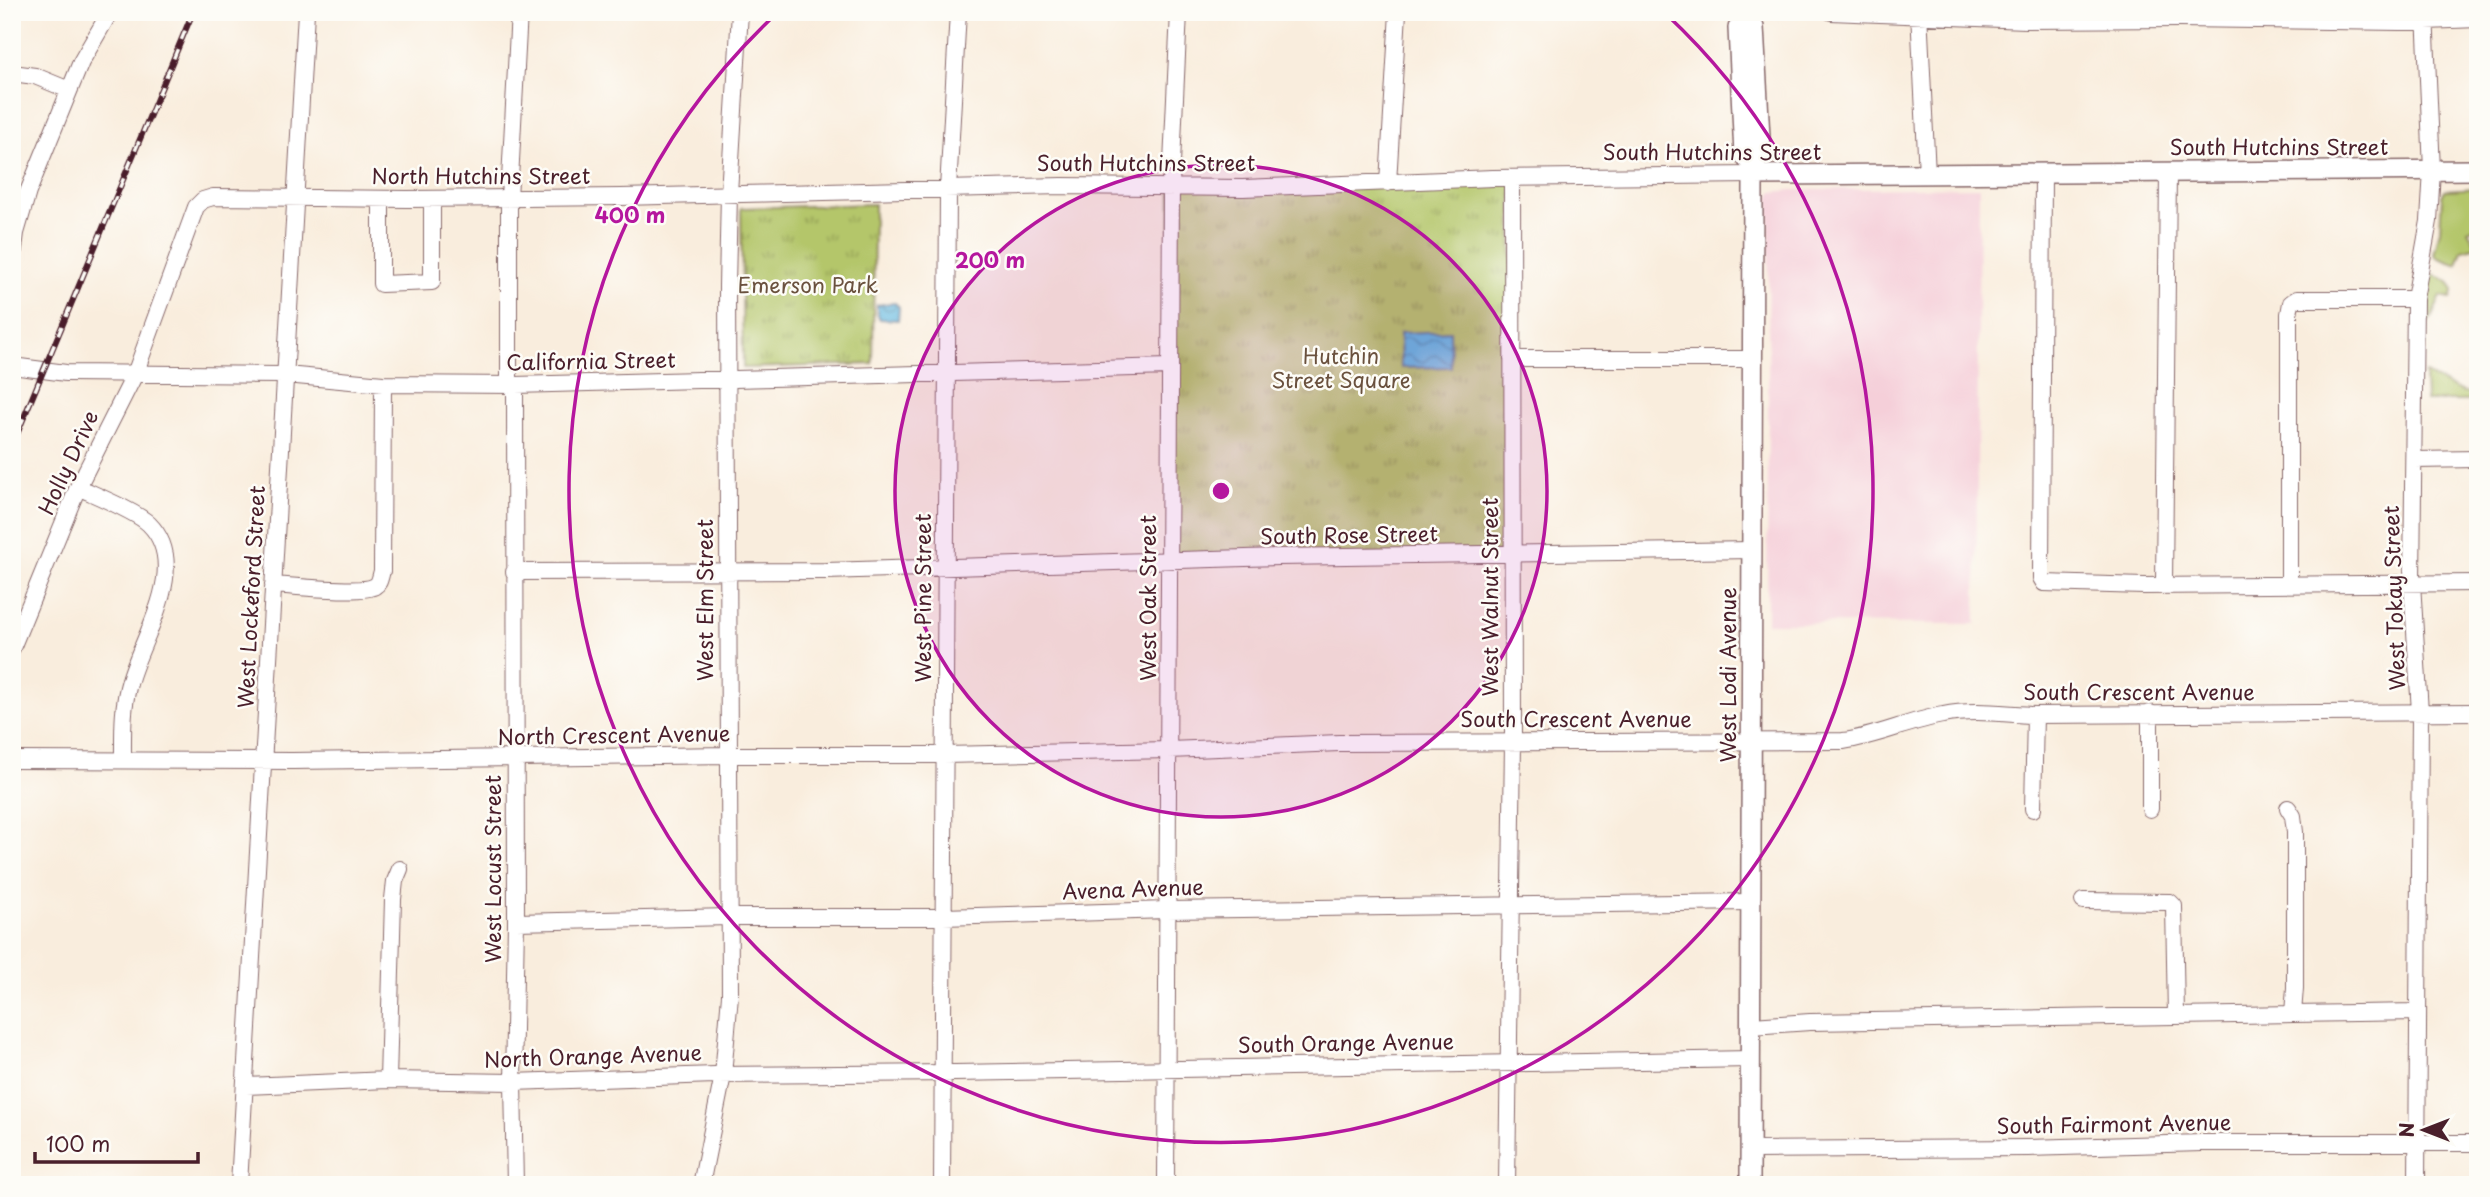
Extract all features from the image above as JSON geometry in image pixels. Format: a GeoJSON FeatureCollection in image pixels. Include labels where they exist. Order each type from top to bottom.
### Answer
{"type":"FeatureCollection","features":[{"type":"Feature","properties":{"kind":"main road","name":"West Lodi Avenue"},"geometry":{"type":"LineString","coordinates":[[1745,15],[1738,28],[1744,155],[1753,170],[1750,1185]]}},
{"type":"Feature","properties":{"kind":"main road","name":"South Hutchins Street"},"geometry":{"type":"LineString","coordinates":[[1753,170],[1927,174],[2478,170]]}},
{"type":"Feature","properties":{"kind":"street"},"geometry":{"type":"LineString","coordinates":[[12,264],[16,233],[28,192],[69,90],[110,12]]}},
{"type":"Feature","properties":{"kind":"street","name":"West Lockeford Street"},"geometry":{"type":"LineString","coordinates":[[239,1185],[306,12]]}},
{"type":"Feature","properties":{"kind":"street","name":"West Locust Street"},"geometry":{"type":"LineString","coordinates":[[514,1185],[516,922],[509,198],[519,12]]}},
{"type":"Feature","properties":{"kind":"street","name":"West Elm Street"},"geometry":{"type":"LineString","coordinates":[[701,1185],[723,1074],[730,995],[726,570],[729,193],[740,12]]}},
{"type":"Feature","properties":{"kind":"street","name":"West Pine Street"},"geometry":{"type":"LineString","coordinates":[[942,1185],[948,189],[958,12]]}},
{"type":"Feature","properties":{"kind":"street","name":"West Oak Street"},"geometry":{"type":"LineString","coordinates":[[1166,1185],[1171,186],[1179,12]]}},
{"type":"Feature","properties":{"kind":"street"},"geometry":{"type":"LineString","coordinates":[[1388,183],[1398,12]]}},
{"type":"Feature","properties":{"kind":"street"},"geometry":{"type":"LineString","coordinates":[[1830,12],[2026,20],[2426,17],[2478,19]]}},
{"type":"Feature","properties":{"kind":"street"},"geometry":{"type":"LineString","coordinates":[[1919,15],[1927,174]]}},
{"type":"Feature","properties":{"kind":"street","name":"West Tokay Street"},"geometry":{"type":"LineString","coordinates":[[2417,1185],[2420,712],[2412,583],[2415,299],[2429,221],[2432,170],[2426,17]]}},
{"type":"Feature","properties":{"kind":"street"},"geometry":{"type":"LineString","coordinates":[[12,73],[35,76],[69,90]]}},
{"type":"Feature","properties":{"kind":"street","name":"South Hutchins Street"},"geometry":{"type":"LineString","coordinates":[[948,189],[1093,185],[1242,188],[1753,170]]}},
{"type":"Feature","properties":{"kind":"street"},"geometry":{"type":"LineString","coordinates":[[2164,584],[2168,171]]}},
{"type":"Feature","properties":{"kind":"street"},"geometry":{"type":"LineString","coordinates":[[2043,172],[2041,578],[2045,583],[2478,583]]}},
{"type":"Feature","properties":{"kind":"street","name":"West Walnut Street"},"geometry":{"type":"LineString","coordinates":[[1507,1185],[1513,742],[1513,178]]}},
{"type":"Feature","properties":{"kind":"street","name":"North Hutchins Street"},"geometry":{"type":"LineString","coordinates":[[135,374],[196,206],[213,197],[432,199],[948,189]]}},
{"type":"Feature","properties":{"kind":"street"},"geometry":{"type":"LineString","coordinates":[[381,199],[381,284],[432,282],[432,199]]}},
{"type":"Feature","properties":{"kind":"street"},"geometry":{"type":"LineString","coordinates":[[2289,584],[2291,303],[2297,299],[2415,299]]}},
{"type":"Feature","properties":{"kind":"street"},"geometry":{"type":"LineString","coordinates":[[1512,359],[1752,359]]}},
{"type":"Feature","properties":{"kind":"street","name":"California Street"},"geometry":{"type":"LineString","coordinates":[[12,366],[66,373],[286,375],[383,384],[512,385],[1170,367]]}},
{"type":"Feature","properties":{"kind":"street","name":"Holly Drive"},"geometry":{"type":"LineString","coordinates":[[12,648],[78,487],[135,374]]}},
{"type":"Feature","properties":{"kind":"street"},"geometry":{"type":"LineString","coordinates":[[273,585],[359,589],[373,587],[378,583],[382,571],[383,384]]}},
{"type":"Feature","properties":{"kind":"street"},"geometry":{"type":"LineString","coordinates":[[2414,460],[2478,459]]}},
{"type":"Feature","properties":{"kind":"street"},"geometry":{"type":"LineString","coordinates":[[78,487],[146,522],[164,549],[167,568],[165,585],[130,681],[124,707],[123,760]]}},
{"type":"Feature","properties":{"kind":"street","name":"South Rose Street"},"geometry":{"type":"LineString","coordinates":[[514,572],[826,571],[1511,553],[1753,550]]}},
{"type":"Feature","properties":{"kind":"street","name":"South Crescent Avenue"},"geometry":{"type":"LineString","coordinates":[[964,754],[1339,743],[1843,741],[1872,737],[1944,715],[2478,712]]}},
{"type":"Feature","properties":{"kind":"street"},"geometry":{"type":"LineString","coordinates":[[2150,713],[2150,809]]}},
{"type":"Feature","properties":{"kind":"street"},"geometry":{"type":"LineString","coordinates":[[2033,809],[2035,715]]}},
{"type":"Feature","properties":{"kind":"street","name":"North Crescent Avenue"},"geometry":{"type":"LineString","coordinates":[[12,760],[265,761],[964,754]]}},
{"type":"Feature","properties":{"kind":"street"},"geometry":{"type":"LineString","coordinates":[[2288,808],[2293,816],[2295,832],[2293,1013]]}},
{"type":"Feature","properties":{"kind":"street"},"geometry":{"type":"LineString","coordinates":[[388,1080],[393,899],[395,881],[400,869]]}},
{"type":"Feature","properties":{"kind":"street"},"geometry":{"type":"LineString","coordinates":[[2083,901],[2170,902],[2175,906],[2176,1016]]}},
{"type":"Feature","properties":{"kind":"street","name":"Avena Avenue"},"geometry":{"type":"LineString","coordinates":[[516,922],[730,917],[943,917],[1167,909],[1751,902]]}},
{"type":"Feature","properties":{"kind":"street"},"geometry":{"type":"LineString","coordinates":[[1752,1026],[1811,1022],[2418,1012]]}},
{"type":"Feature","properties":{"kind":"street","name":"South Orange Avenue"},"geometry":{"type":"LineString","coordinates":[[942,1073],[1751,1059]]}},
{"type":"Feature","properties":{"kind":"street","name":"North Orange Avenue"},"geometry":{"type":"LineString","coordinates":[[246,1086],[388,1080],[513,1082],[723,1074],[942,1073]]}},
{"type":"Feature","properties":{"kind":"street","name":"South Fairmont Avenue"},"geometry":{"type":"LineString","coordinates":[[1751,1150],[2028,1149],[2203,1143],[2478,1143]]}},
{"type":"Feature","properties":{"kind":"shaded area"},"geometry":{"type":"Polygon","coordinates":[[[1979,187],[1976,624],[1767,623],[1769,197],[1773,192],[1792,190],[1979,187]]]}},
{"type":"Feature","properties":{"kind":"green space","name":"Hutchin Street Square"},"geometry":{"type":"Polygon","coordinates":[[[1512,178],[1511,553],[1170,561],[1171,185],[1512,178]]]}},
{"type":"Feature","properties":{"kind":"green space"},"geometry":{"type":"Polygon","coordinates":[[[2478,188],[2478,226],[2468,230],[2477,246],[2462,250],[2457,265],[2436,257],[2434,254],[2445,190],[2478,188]]]}},
{"type":"Feature","properties":{"kind":"green space","name":"Emerson Park"},"geometry":{"type":"Polygon","coordinates":[[[874,204],[873,364],[743,368],[741,208],[874,204]]]}},
{"type":"Feature","properties":{"kind":"green space"},"geometry":{"type":"Polygon","coordinates":[[[2428,274],[2447,281],[2453,292],[2451,298],[2441,296],[2430,321],[2425,323],[2424,308],[2428,274]]]}},
{"type":"Feature","properties":{"kind":"green space"},"geometry":{"type":"Polygon","coordinates":[[[2425,374],[2457,390],[2478,394],[2478,401],[2426,401],[2425,374]]]}},
{"type":"Feature","properties":{"kind":"water"},"geometry":{"type":"Polygon","coordinates":[[[895,303],[899,307],[898,320],[880,319],[877,305],[895,303]]]}},
{"type":"Feature","properties":{"kind":"water"},"geometry":{"type":"Polygon","coordinates":[[[1450,331],[1451,367],[1401,368],[1400,333],[1450,331]]]}},
{"type":"Feature","properties":{"kind":"railway"},"geometry":{"type":"LineString","coordinates":[[12,446],[193,12]]}}]}
